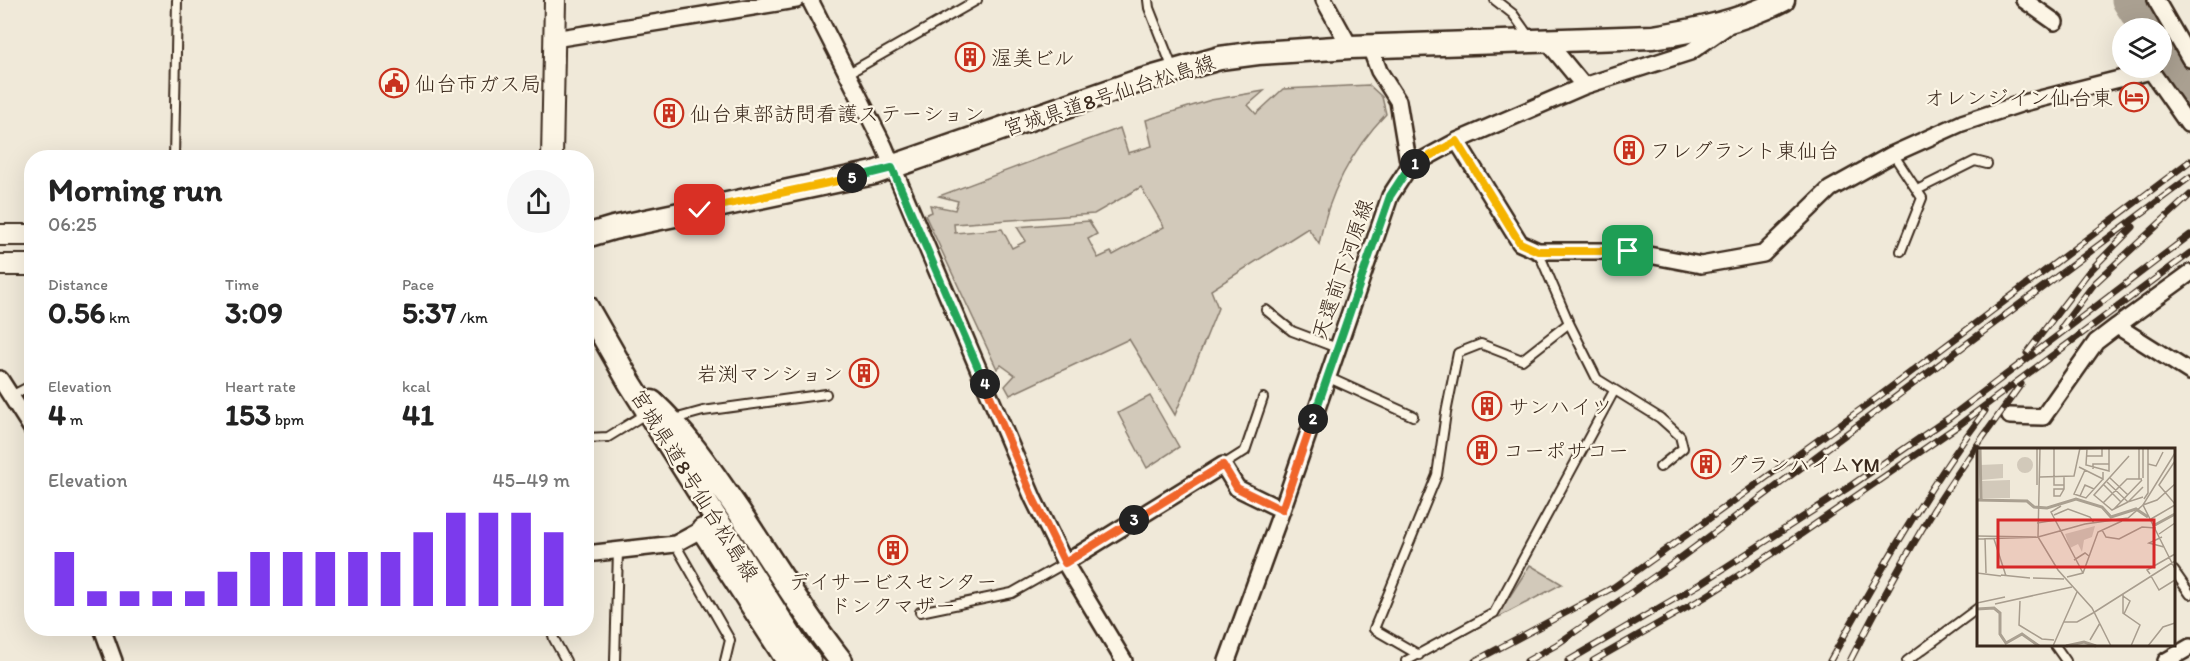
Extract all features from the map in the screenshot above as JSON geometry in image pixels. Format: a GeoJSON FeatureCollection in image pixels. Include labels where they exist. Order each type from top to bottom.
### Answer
{"type":"FeatureCollection","features":[{"type":"Feature","properties":{"kind":"main road","name":"宮城県道8号仙台松島線"},"geometry":{"type":"LineString","coordinates":[[594,234],[892,168],[1173,70],[1220,58],[1258,53],[1360,47],[1653,37],[1695,31],[1736,20],[1783,0]]}},
{"type":"Feature","properties":{"kind":"main road","name":"宮城県道8号仙台松島線"},"geometry":{"type":"LineString","coordinates":[[594,320],[649,412],[710,525],[810,661]]}},
{"type":"Feature","properties":{"kind":"main road"},"geometry":{"type":"LineString","coordinates":[[630,383],[672,420],[718,481],[818,631],[841,661]]}},
{"type":"Feature","properties":{"kind":"main road"},"geometry":{"type":"LineString","coordinates":[[710,525],[788,661]]}},
{"type":"Feature","properties":{"kind":"street"},"geometry":{"type":"LineString","coordinates":[[552,150],[555,0]]}},
{"type":"Feature","properties":{"kind":"street"},"geometry":{"type":"LineString","coordinates":[[554,39],[796,0]]}},
{"type":"Feature","properties":{"kind":"street"},"geometry":{"type":"LineString","coordinates":[[810,0],[884,146],[1033,498],[1065,563],[1124,661]]}},
{"type":"Feature","properties":{"kind":"street"},"geometry":{"type":"LineString","coordinates":[[1324,0],[1379,71],[1398,101],[1409,167]]}},
{"type":"Feature","properties":{"kind":"street"},"geometry":{"type":"LineString","coordinates":[[2024,0],[2055,22]]}},
{"type":"Feature","properties":{"kind":"street"},"geometry":{"type":"LineString","coordinates":[[2156,0],[2190,59]]}},
{"type":"Feature","properties":{"kind":"street","name":"天還前下河原線"},"geometry":{"type":"LineString","coordinates":[[1227,661],[1282,510],[1390,196],[1409,167],[1457,141],[1584,86],[1690,52],[1736,20]]}},
{"type":"Feature","properties":{"kind":"street"},"geometry":{"type":"LineString","coordinates":[[1540,41],[1584,86]]}},
{"type":"Feature","properties":{"kind":"street"},"geometry":{"type":"LineString","coordinates":[[1457,141],[1520,243],[1538,251],[1628,251],[1701,265],[1763,254],[1830,189],[1893,154],[1962,123],[2010,107],[2151,70],[2187,124],[2190,124]]}},
{"type":"Feature","properties":{"kind":"street"},"geometry":{"type":"LineString","coordinates":[[0,235],[24,235]]}},
{"type":"Feature","properties":{"kind":"street"},"geometry":{"type":"LineString","coordinates":[[0,265],[24,265]]}},
{"type":"Feature","properties":{"kind":"street"},"geometry":{"type":"LineString","coordinates":[[2010,416],[2043,417],[2096,342],[2190,273]]}},
{"type":"Feature","properties":{"kind":"street"},"geometry":{"type":"LineString","coordinates":[[2117,326],[2190,372]]}},
{"type":"Feature","properties":{"kind":"street"},"geometry":{"type":"LineString","coordinates":[[0,379],[24,416]]}},
{"type":"Feature","properties":{"kind":"street"},"geometry":{"type":"LineString","coordinates":[[1065,563],[1223,465],[1237,488],[1282,510]]}},
{"type":"Feature","properties":{"kind":"street"},"geometry":{"type":"LineString","coordinates":[[594,553],[675,544],[710,525]]}},
{"type":"Feature","properties":{"kind":"street"},"geometry":{"type":"LineString","coordinates":[[105,636],[114,661]]}},
{"type":"Feature","properties":{"kind":"street"},"geometry":{"type":"LineString","coordinates":[[2166,661],[2190,647]]}},
{"type":"Feature","properties":{"kind":"lane"},"geometry":{"type":"LineString","coordinates":[[174,150],[177,0]]}},
{"type":"Feature","properties":{"kind":"lane"},"geometry":{"type":"LineString","coordinates":[[847,74],[977,0]]}},
{"type":"Feature","properties":{"kind":"lane"},"geometry":{"type":"LineString","coordinates":[[1148,0],[1173,70]]}},
{"type":"Feature","properties":{"kind":"lane"},"geometry":{"type":"LineString","coordinates":[[1495,0],[1540,41]]}},
{"type":"Feature","properties":{"kind":"lane"},"geometry":{"type":"LineString","coordinates":[[1893,154],[1922,198],[1901,251]]}},
{"type":"Feature","properties":{"kind":"lane"},"geometry":{"type":"LineString","coordinates":[[1917,190],[1975,161],[1987,164]]}},
{"type":"Feature","properties":{"kind":"lane"},"geometry":{"type":"LineString","coordinates":[[1538,251],[1569,323],[1597,379],[1660,418],[1680,436],[1683,448],[1660,467]]}},
{"type":"Feature","properties":{"kind":"lane"},"geometry":{"type":"LineString","coordinates":[[1266,310],[1292,332],[1337,348]]}},
{"type":"Feature","properties":{"kind":"lane"},"geometry":{"type":"LineString","coordinates":[[1419,655],[1374,629],[1437,475],[1446,412],[1458,353],[1481,344],[1522,360],[1569,323]]}},
{"type":"Feature","properties":{"kind":"lane"},"geometry":{"type":"LineString","coordinates":[[1328,377],[1413,416]]}},
{"type":"Feature","properties":{"kind":"lane"},"geometry":{"type":"LineString","coordinates":[[11,396],[24,389]]}},
{"type":"Feature","properties":{"kind":"lane"},"geometry":{"type":"LineString","coordinates":[[1406,661],[1494,613],[1614,391]]}},
{"type":"Feature","properties":{"kind":"lane"},"geometry":{"type":"LineString","coordinates":[[672,420],[703,411],[826,394]]}},
{"type":"Feature","properties":{"kind":"lane"},"geometry":{"type":"LineString","coordinates":[[1223,465],[1245,451],[1263,398]]}},
{"type":"Feature","properties":{"kind":"lane"},"geometry":{"type":"LineString","coordinates":[[594,438],[608,437],[649,412]]}},
{"type":"Feature","properties":{"kind":"lane"},"geometry":{"type":"LineString","coordinates":[[675,544],[730,640],[725,661]]}},
{"type":"Feature","properties":{"kind":"lane"},"geometry":{"type":"LineString","coordinates":[[615,661],[618,550]]}},
{"type":"Feature","properties":{"kind":"lane"},"geometry":{"type":"LineString","coordinates":[[920,612],[1012,593],[1065,563]]}},
{"type":"Feature","properties":{"kind":"lane"},"geometry":{"type":"LineString","coordinates":[[2175,572],[2190,594]]}},
{"type":"Feature","properties":{"kind":"lane"},"geometry":{"type":"LineString","coordinates":[[1907,661],[1977,609]]}},
{"type":"Feature","properties":{"kind":"lane"},"geometry":{"type":"LineString","coordinates":[[553,636],[566,661]]}},
{"type":"Feature","properties":{"kind":"lane"},"geometry":{"type":"LineString","coordinates":[[2055,646],[2066,661]]}},
{"type":"Feature","properties":{"kind":"shaded area"},"geometry":{"type":"Polygon","coordinates":[[[1369,85],[1382,97],[1386,114],[1362,142],[1343,174],[1328,208],[1319,244],[1308,228],[1211,290],[1218,308],[1175,415],[1129,339],[1010,395],[1005,386],[1015,375],[1001,365],[997,369],[925,215],[932,212],[930,205],[955,210],[958,201],[939,196],[1120,128],[1128,153],[1152,146],[1146,120],[1211,100],[1264,91],[1248,105],[1256,114],[1283,89],[1369,85]],[[1141,187],[1094,214],[954,224],[955,233],[1002,229],[1012,248],[1026,241],[1017,227],[1089,221],[1097,234],[1088,239],[1098,258],[1111,252],[1113,255],[1164,227],[1141,187]]]}},
{"type":"Feature","properties":{"kind":"shaded area"},"geometry":{"type":"Polygon","coordinates":[[[1150,396],[1179,447],[1147,468],[1118,413],[1150,396]]]}},
{"type":"Feature","properties":{"kind":"shaded area"},"geometry":{"type":"Polygon","coordinates":[[[1530,565],[1562,584],[1497,616],[1530,565]]]}},
{"type":"Feature","properties":{"kind":"waterway"},"geometry":{"type":"LineString","coordinates":[[2128,0],[2140,18]]}},
{"type":"Feature","properties":{"kind":"waterway"},"geometry":{"type":"LineString","coordinates":[[2172,72],[2181,88],[2190,96]]}},
{"type":"Feature","properties":{"kind":"railway"},"geometry":{"type":"LineString","coordinates":[[1475,661],[1614,587],[1878,397],[2190,161]]}},
{"type":"Feature","properties":{"kind":"railway"},"geometry":{"type":"LineString","coordinates":[[1527,661],[1556,645],[1671,565],[2190,177]]}},
{"type":"Feature","properties":{"kind":"railway"},"geometry":{"type":"LineString","coordinates":[[2061,328],[2094,284],[2190,195]]}},
{"type":"Feature","properties":{"kind":"railway"},"geometry":{"type":"LineString","coordinates":[[2027,353],[2087,274],[2133,227]]}},
{"type":"Feature","properties":{"kind":"railway"},"geometry":{"type":"LineString","coordinates":[[1568,661],[1700,584],[1846,489],[1949,418],[2190,235]]}},
{"type":"Feature","properties":{"kind":"railway"},"geometry":{"type":"LineString","coordinates":[[1593,661],[1705,597],[1775,552],[1959,425],[2190,253]]}},
{"type":"Feature","properties":{"kind":"railway"},"geometry":{"type":"LineString","coordinates":[[1850,661],[1888,588],[1930,516],[1962,466],[2021,384]]}},
{"type":"Feature","properties":{"kind":"railway"},"geometry":{"type":"LineString","coordinates":[[1830,661],[1923,502],[1985,411]]}},
{"type":"Feature","properties":{"kind":"place","name":"渥美ビル"},"geometry":{"type":"Point","coordinates":[970,57]}},
{"type":"Feature","properties":{"kind":"place","name":"仙台市ガス局"},"geometry":{"type":"Point","coordinates":[394,83]}},
{"type":"Feature","properties":{"kind":"place","name":"オレンジイン仙台東"},"geometry":{"type":"Point","coordinates":[2134,97]}},
{"type":"Feature","properties":{"kind":"place","name":"仙台東部訪問看護ステーション"},"geometry":{"type":"Point","coordinates":[669,113]}},
{"type":"Feature","properties":{"kind":"place","name":"フレグラント東仙台"},"geometry":{"type":"Point","coordinates":[1629,150]}},
{"type":"Feature","properties":{"kind":"place","name":"岩渕マンション"},"geometry":{"type":"Point","coordinates":[864,373]}},
{"type":"Feature","properties":{"kind":"place","name":"サンハイツ"},"geometry":{"type":"Point","coordinates":[1487,406]}},
{"type":"Feature","properties":{"kind":"place","name":"コーポサコー"},"geometry":{"type":"Point","coordinates":[1482,450]}},
{"type":"Feature","properties":{"kind":"place","name":"グランハイムYM"},"geometry":{"type":"Point","coordinates":[1706,464]}},
{"type":"Feature","properties":{"kind":"place","name":"デイサービスセンター ドンクマザー"},"geometry":{"type":"Point","coordinates":[893,550]}},
{"type":"Feature","properties":{"kind":"route"},"geometry":{"type":"LineString","coordinates":[[700,210],[892,168],[1033,498],[1065,563],[1223,465],[1237,488],[1282,510],[1390,196],[1409,167],[1457,141],[1520,243],[1538,251],[1628,251]]}}]}
